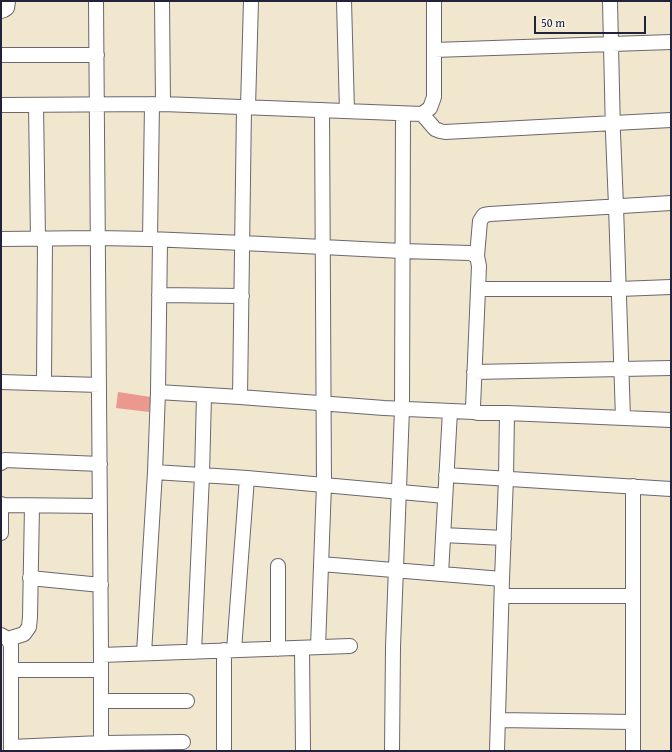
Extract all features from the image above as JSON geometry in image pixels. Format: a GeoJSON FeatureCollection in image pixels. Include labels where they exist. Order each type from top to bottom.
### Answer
{"type":"FeatureCollection","features":[{"type":"Feature","properties":{"kind":"street"},"geometry":{"type":"LineString","coordinates":[[1,11],[7,8],[8,1]]}},
{"type":"Feature","properties":{"kind":"street"},"geometry":{"type":"LineString","coordinates":[[96,1],[102,655],[101,747]]}},
{"type":"Feature","properties":{"kind":"street"},"geometry":{"type":"LineString","coordinates":[[144,653],[155,472],[158,392],[160,295],[155,240],[157,104],[162,1]]}},
{"type":"Feature","properties":{"kind":"street"},"geometry":{"type":"LineString","coordinates":[[240,397],[246,107],[251,1]]}},
{"type":"Feature","properties":{"kind":"street"},"geometry":{"type":"LineString","coordinates":[[344,1],[347,111]]}},
{"type":"Feature","properties":{"kind":"street"},"geometry":{"type":"LineString","coordinates":[[1,105],[157,104],[422,114],[430,108],[434,98],[434,1]]}},
{"type":"Feature","properties":{"kind":"street"},"geometry":{"type":"LineString","coordinates":[[610,1],[612,123],[623,418]]}},
{"type":"Feature","properties":{"kind":"street"},"geometry":{"type":"LineString","coordinates":[[434,50],[671,42]]}},
{"type":"Feature","properties":{"kind":"street"},"geometry":{"type":"LineString","coordinates":[[1,55],[97,55]]}},
{"type":"Feature","properties":{"kind":"street"},"geometry":{"type":"LineString","coordinates":[[36,105],[42,239],[44,383]]}},
{"type":"Feature","properties":{"kind":"street"},"geometry":{"type":"LineString","coordinates":[[318,647],[324,485],[322,110]]}},
{"type":"Feature","properties":{"kind":"street"},"geometry":{"type":"LineString","coordinates":[[392,751],[393,647],[402,409],[403,114]]}},
{"type":"Feature","properties":{"kind":"street"},"geometry":{"type":"LineString","coordinates":[[422,114],[435,129],[445,132],[671,120]]}},
{"type":"Feature","properties":{"kind":"street"},"geometry":{"type":"LineString","coordinates":[[474,412],[474,372],[479,266],[477,256],[480,221],[484,215],[671,203]]}},
{"type":"Feature","properties":{"kind":"street"},"geometry":{"type":"LineString","coordinates":[[1,240],[98,238],[243,243],[402,252],[470,253],[477,256]]}},
{"type":"Feature","properties":{"kind":"street"},"geometry":{"type":"LineString","coordinates":[[478,289],[619,289],[671,287]]}},
{"type":"Feature","properties":{"kind":"street"},"geometry":{"type":"LineString","coordinates":[[160,295],[242,296]]}},
{"type":"Feature","properties":{"kind":"street"},"geometry":{"type":"LineString","coordinates":[[474,372],[671,368]]}},
{"type":"Feature","properties":{"kind":"street"},"geometry":{"type":"LineString","coordinates":[[1,382],[99,385]]}},
{"type":"Feature","properties":{"kind":"street"},"geometry":{"type":"LineString","coordinates":[[158,392],[402,409],[671,420]]}},
{"type":"Feature","properties":{"kind":"street"},"geometry":{"type":"LineString","coordinates":[[194,652],[204,395]]}},
{"type":"Feature","properties":{"kind":"street"},"geometry":{"type":"LineString","coordinates":[[441,574],[450,411]]}},
{"type":"Feature","properties":{"kind":"street"},"geometry":{"type":"LineString","coordinates":[[497,751],[506,478],[506,413]]}},
{"type":"Feature","properties":{"kind":"street"},"geometry":{"type":"LineString","coordinates":[[1,463],[5,460],[100,464]]}},
{"type":"Feature","properties":{"kind":"street"},"geometry":{"type":"LineString","coordinates":[[155,472],[247,478],[445,496]]}},
{"type":"Feature","properties":{"kind":"street"},"geometry":{"type":"LineString","coordinates":[[446,475],[671,489]]}},
{"type":"Feature","properties":{"kind":"street"},"geometry":{"type":"LineString","coordinates":[[224,751],[229,650],[247,478]]}},
{"type":"Feature","properties":{"kind":"street"},"geometry":{"type":"LineString","coordinates":[[633,486],[633,751]]}},
{"type":"Feature","properties":{"kind":"street"},"geometry":{"type":"LineString","coordinates":[[1,533],[1,504],[32,506],[100,506]]}},
{"type":"Feature","properties":{"kind":"street"},"geometry":{"type":"LineString","coordinates":[[32,506],[29,627],[24,634],[5,637],[11,645],[11,749],[101,747],[183,742]]}},
{"type":"Feature","properties":{"kind":"street"},"geometry":{"type":"LineString","coordinates":[[443,535],[504,538]]}},
{"type":"Feature","properties":{"kind":"street"},"geometry":{"type":"LineString","coordinates":[[321,564],[502,579]]}},
{"type":"Feature","properties":{"kind":"street"},"geometry":{"type":"LineString","coordinates":[[278,566],[278,649]]}},
{"type":"Feature","properties":{"kind":"street"},"geometry":{"type":"LineString","coordinates":[[30,578],[101,585]]}},
{"type":"Feature","properties":{"kind":"street"},"geometry":{"type":"LineString","coordinates":[[502,596],[633,596]]}},
{"type":"Feature","properties":{"kind":"street"},"geometry":{"type":"LineString","coordinates":[[102,655],[350,646]]}},
{"type":"Feature","properties":{"kind":"street"},"geometry":{"type":"LineString","coordinates":[[302,648],[303,751]]}},
{"type":"Feature","properties":{"kind":"street"},"geometry":{"type":"LineString","coordinates":[[11,670],[101,670]]}},
{"type":"Feature","properties":{"kind":"street"},"geometry":{"type":"LineString","coordinates":[[101,701],[187,702]]}},
{"type":"Feature","properties":{"kind":"street"},"geometry":{"type":"LineString","coordinates":[[498,720],[633,722]]}},
{"type":"Feature","properties":{"kind":"building"},"geometry":{"type":"Polygon","coordinates":[[[118,392],[151,397],[149,412],[116,408],[118,392]]]}}]}
